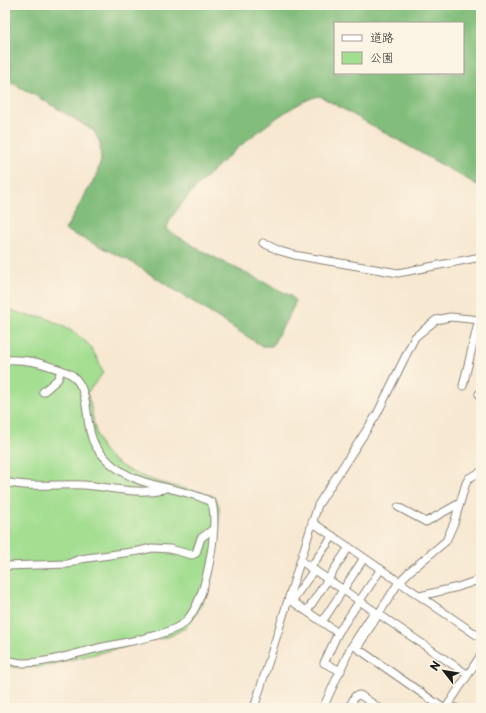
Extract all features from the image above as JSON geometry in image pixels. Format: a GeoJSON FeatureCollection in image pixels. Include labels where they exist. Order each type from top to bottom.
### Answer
{"type":"FeatureCollection","features":[{"type":"Feature","properties":{"kind":"street"},"geometry":{"type":"LineString","coordinates":[[262,243],[280,252],[398,273],[481,257]]}},
{"type":"Feature","properties":{"kind":"street"},"geometry":{"type":"LineString","coordinates":[[254,708],[290,600],[312,522],[324,493],[377,414],[415,337],[436,320],[450,317],[480,320],[463,386]]}},
{"type":"Feature","properties":{"kind":"street"},"geometry":{"type":"LineString","coordinates":[[5,360],[30,360],[61,370],[76,379],[82,389],[93,440],[100,453],[124,473],[137,480],[202,497],[212,502],[214,510],[207,573],[200,599],[186,622],[158,635],[62,658],[23,663],[5,659]]}},
{"type":"Feature","properties":{"kind":"street"},"geometry":{"type":"LineString","coordinates":[[43,392],[58,378],[61,370]]}},
{"type":"Feature","properties":{"kind":"street"},"geometry":{"type":"LineString","coordinates":[[323,708],[350,650],[376,613],[399,582],[410,571],[446,542],[469,478],[481,472]]}},
{"type":"Feature","properties":{"kind":"street"},"geometry":{"type":"LineString","coordinates":[[5,482],[26,486],[85,485],[134,492],[146,492],[167,488]]}},
{"type":"Feature","properties":{"kind":"street"},"geometry":{"type":"LineString","coordinates":[[398,507],[426,522],[460,503]]}},
{"type":"Feature","properties":{"kind":"street"},"geometry":{"type":"LineString","coordinates":[[312,522],[481,638]]}},
{"type":"Feature","properties":{"kind":"street"},"geometry":{"type":"LineString","coordinates":[[5,566],[68,564],[80,559],[152,548],[170,549],[192,554],[196,553],[201,538],[213,529]]}},
{"type":"Feature","properties":{"kind":"street"},"geometry":{"type":"LineString","coordinates":[[290,600],[333,536]]}},
{"type":"Feature","properties":{"kind":"street"},"geometry":{"type":"LineString","coordinates":[[307,611],[349,547]]}},
{"type":"Feature","properties":{"kind":"street"},"geometry":{"type":"LineString","coordinates":[[322,622],[344,591],[364,558]]}},
{"type":"Feature","properties":{"kind":"street"},"geometry":{"type":"LineString","coordinates":[[301,561],[468,675]]}},
{"type":"Feature","properties":{"kind":"street"},"geometry":{"type":"LineString","coordinates":[[340,671],[324,663],[338,633],[381,569]]}},
{"type":"Feature","properties":{"kind":"street"},"geometry":{"type":"LineString","coordinates":[[420,596],[458,587],[481,579]]}},
{"type":"Feature","properties":{"kind":"street"},"geometry":{"type":"LineString","coordinates":[[290,600],[338,633]]}},
{"type":"Feature","properties":{"kind":"street"},"geometry":{"type":"LineString","coordinates":[[376,613],[357,648],[443,708]]}},
{"type":"Feature","properties":{"kind":"street"},"geometry":{"type":"LineString","coordinates":[[446,708],[481,655]]}},
{"type":"Feature","properties":{"kind":"street"},"geometry":{"type":"LineString","coordinates":[[350,708],[355,696],[360,695],[379,708]]}},
{"type":"Feature","properties":{"kind":"green space"},"geometry":{"type":"Polygon","coordinates":[[[5,5],[481,5],[481,187],[320,96],[304,101],[283,113],[234,151],[190,194],[175,213],[167,228],[169,231],[204,252],[291,296],[295,301],[294,306],[272,346],[262,346],[128,260],[65,230],[96,176],[101,161],[100,143],[94,131],[47,102],[5,79],[5,5]]]}},
{"type":"Feature","properties":{"kind":"green space"},"geometry":{"type":"Polygon","coordinates":[[[5,308],[28,316],[44,317],[74,332],[89,345],[97,358],[103,373],[87,393],[99,443],[112,459],[124,468],[138,475],[214,496],[219,506],[219,523],[206,595],[196,614],[185,628],[170,636],[40,667],[14,667],[5,664],[5,308]]]}}]}
